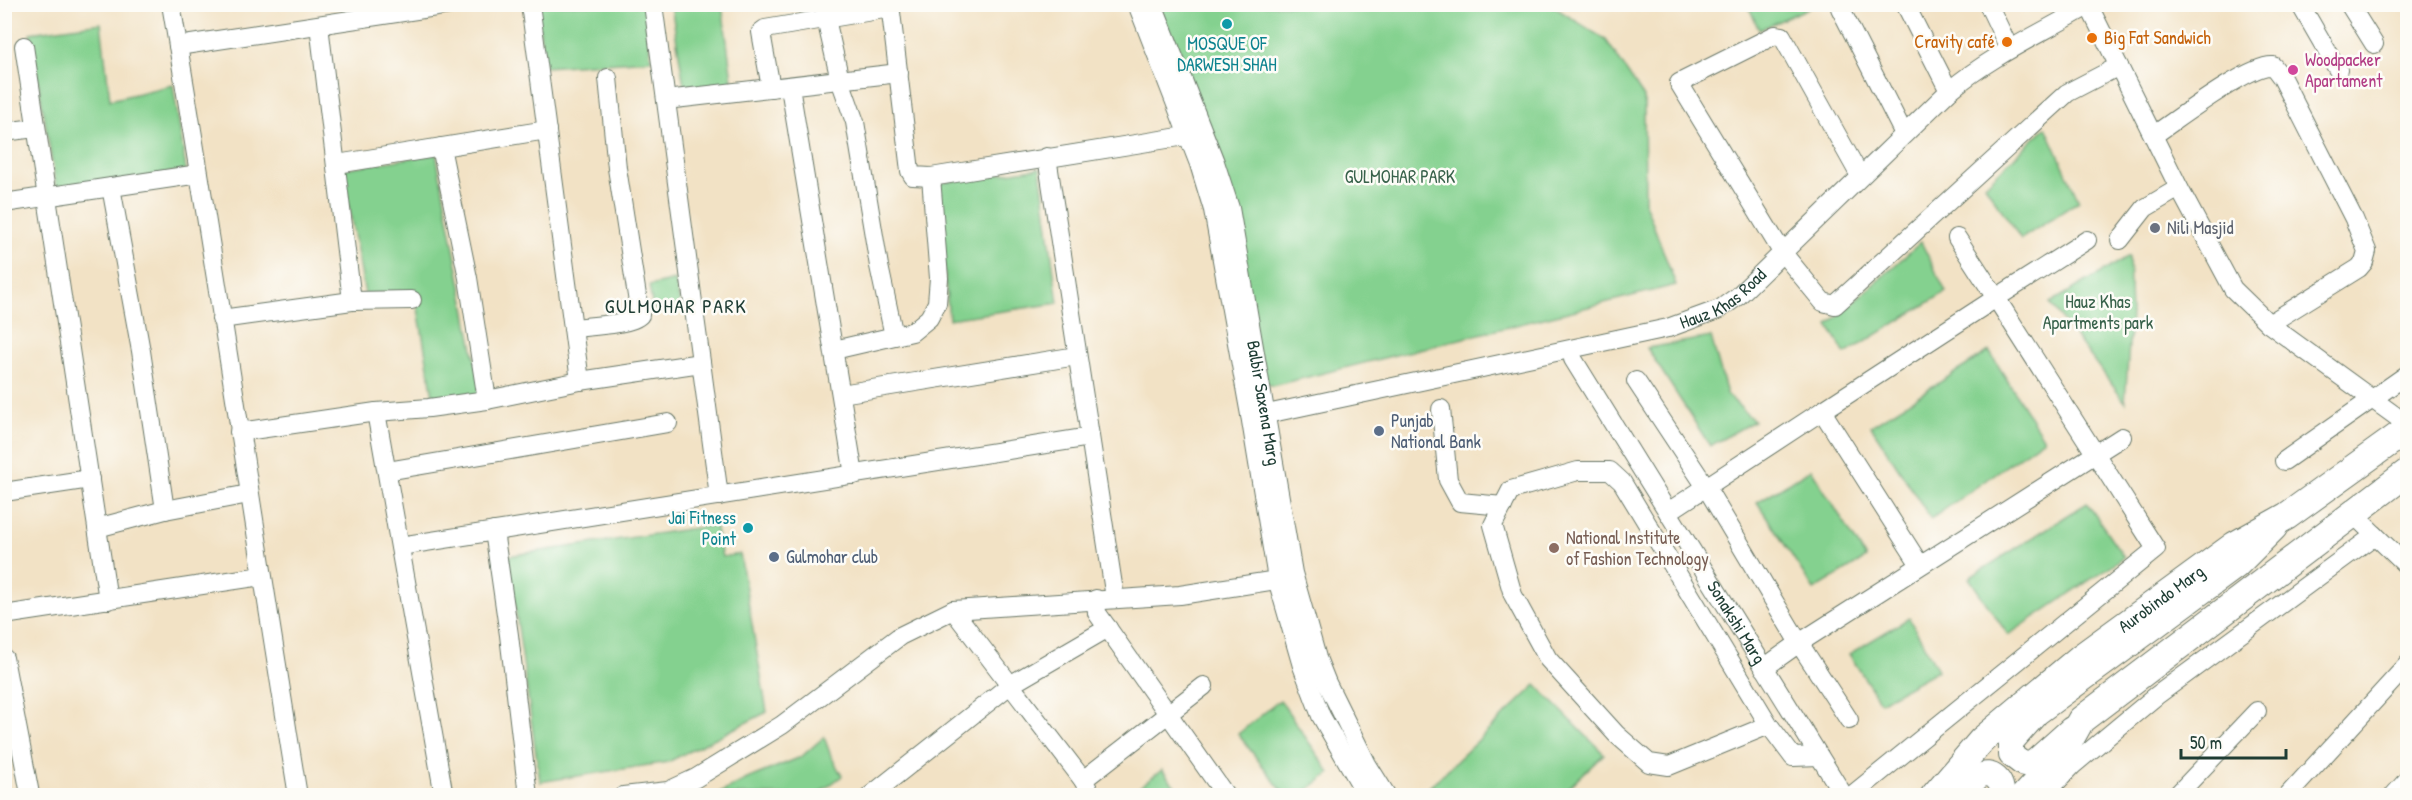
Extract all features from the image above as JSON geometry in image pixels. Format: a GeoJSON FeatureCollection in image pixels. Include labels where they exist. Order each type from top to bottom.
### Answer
{"type":"FeatureCollection","features":[{"type":"Feature","properties":{"kind":"highway","name":"Aurobindo Marg"},"geometry":{"type":"LineString","coordinates":[[1934,795],[1982,740],[2080,658],[2235,545],[2288,516],[2408,427]]}},
{"type":"Feature","properties":{"kind":"highway"},"geometry":{"type":"LineString","coordinates":[[2024,795],[2062,754],[2081,720],[2408,472]]}},
{"type":"Feature","properties":{"kind":"main road"},"geometry":{"type":"LineString","coordinates":[[2081,720],[2033,763],[2023,764],[2014,759],[2011,745],[2013,740],[2037,713],[2237,566],[2288,516]]}},
{"type":"Feature","properties":{"kind":"main road"},"geometry":{"type":"LineString","coordinates":[[1962,795],[1977,778],[1987,774],[1997,778],[2001,783],[2002,795]]}},
{"type":"Feature","properties":{"kind":"street"},"geometry":{"type":"LineString","coordinates":[[171,4],[193,123],[221,319],[298,795]]}},
{"type":"Feature","properties":{"kind":"street"},"geometry":{"type":"LineString","coordinates":[[178,46],[456,4]]}},
{"type":"Feature","properties":{"kind":"street"},"geometry":{"type":"LineString","coordinates":[[530,4],[580,381]]}},
{"type":"Feature","properties":{"kind":"street"},"geometry":{"type":"LineString","coordinates":[[653,4],[719,496]]}},
{"type":"Feature","properties":{"kind":"street","name":"Balbir Saxena Marg"},"geometry":{"type":"LineString","coordinates":[[1137,4],[1195,135]]}},
{"type":"Feature","properties":{"kind":"street","name":"Balbir Saxena Marg"},"geometry":{"type":"LineString","coordinates":[[1154,4],[1195,135],[1199,164],[1213,210],[1259,414],[1286,578],[1309,689],[1321,716],[1378,794]]}},
{"type":"Feature","properties":{"kind":"street"},"geometry":{"type":"LineString","coordinates":[[1905,4],[1949,91]]}},
{"type":"Feature","properties":{"kind":"street"},"geometry":{"type":"LineString","coordinates":[[1988,4],[2009,48]]}},
{"type":"Feature","properties":{"kind":"street"},"geometry":{"type":"LineString","coordinates":[[2300,4],[2338,70]]}},
{"type":"Feature","properties":{"kind":"street"},"geometry":{"type":"LineString","coordinates":[[2349,4],[2374,44]]}},
{"type":"Feature","properties":{"kind":"street"},"geometry":{"type":"LineString","coordinates":[[2090,5],[2179,188],[2233,289],[2269,324],[2408,427]]}},
{"type":"Feature","properties":{"kind":"street","name":"Hauz Khas Road"},"geometry":{"type":"LineString","coordinates":[[1259,414],[1668,328],[1720,309],[1738,296],[1949,91],[1975,70],[2009,48],[2090,5]]}},
{"type":"Feature","properties":{"kind":"street"},"geometry":{"type":"LineString","coordinates":[[771,88],[761,32],[765,29],[890,6],[910,171],[913,176],[931,177],[1195,135]]}},
{"type":"Feature","properties":{"kind":"street"},"geometry":{"type":"LineString","coordinates":[[1840,8],[1904,134]]}},
{"type":"Feature","properties":{"kind":"street"},"geometry":{"type":"LineString","coordinates":[[826,19],[840,80],[855,122],[879,266],[894,336]]}},
{"type":"Feature","properties":{"kind":"street"},"geometry":{"type":"LineString","coordinates":[[319,25],[352,301]]}},
{"type":"Feature","properties":{"kind":"street"},"geometry":{"type":"LineString","coordinates":[[1860,176],[1782,36],[1775,35],[1679,83],[1782,252],[1823,302],[1835,305],[2067,93],[2119,66]]}},
{"type":"Feature","properties":{"kind":"street"},"geometry":{"type":"LineString","coordinates":[[24,46],[108,600]]}},
{"type":"Feature","properties":{"kind":"street"},"geometry":{"type":"LineString","coordinates":[[2154,135],[2227,85],[2262,67],[2273,66],[2282,78],[2354,219],[2367,256],[2359,268],[2269,324]]}},
{"type":"Feature","properties":{"kind":"street"},"geometry":{"type":"LineString","coordinates":[[666,100],[899,73]]}},
{"type":"Feature","properties":{"kind":"street"},"geometry":{"type":"LineString","coordinates":[[573,328],[622,322],[637,319],[640,315],[617,168],[608,78]]}},
{"type":"Feature","properties":{"kind":"street"},"geometry":{"type":"LineString","coordinates":[[790,87],[854,475]]}},
{"type":"Feature","properties":{"kind":"street"},"geometry":{"type":"LineString","coordinates":[[4,132],[35,128]]}},
{"type":"Feature","properties":{"kind":"street"},"geometry":{"type":"LineString","coordinates":[[337,164],[547,130]]}},
{"type":"Feature","properties":{"kind":"street"},"geometry":{"type":"LineString","coordinates":[[441,147],[468,278],[487,400]]}},
{"type":"Feature","properties":{"kind":"street"},"geometry":{"type":"LineString","coordinates":[[1047,157],[1115,598]]}},
{"type":"Feature","properties":{"kind":"street"},"geometry":{"type":"LineString","coordinates":[[4,203],[199,174]]}},
{"type":"Feature","properties":{"kind":"street"},"geometry":{"type":"LineString","coordinates":[[834,350],[912,332],[928,318],[937,303],[939,278],[931,177]]}},
{"type":"Feature","properties":{"kind":"street"},"geometry":{"type":"LineString","coordinates":[[111,187],[141,351],[165,510]]}},
{"type":"Feature","properties":{"kind":"street"},"geometry":{"type":"LineString","coordinates":[[2120,240],[2145,208],[2179,188]]}},
{"type":"Feature","properties":{"kind":"street"},"geometry":{"type":"LineString","coordinates":[[1851,795],[2156,549],[1957,238]]}},
{"type":"Feature","properties":{"kind":"street"},"geometry":{"type":"LineString","coordinates":[[1668,512],[2087,240]]}},
{"type":"Feature","properties":{"kind":"street"},"geometry":{"type":"LineString","coordinates":[[221,319],[352,301],[412,300]]}},
{"type":"Feature","properties":{"kind":"street"},"geometry":{"type":"LineString","coordinates":[[841,394],[1077,356]]}},
{"type":"Feature","properties":{"kind":"street","name":"Sonakshi Marg"},"geometry":{"type":"LineString","coordinates":[[1573,359],[1844,795]]}},
{"type":"Feature","properties":{"kind":"street"},"geometry":{"type":"LineString","coordinates":[[239,432],[376,412],[487,400],[580,381],[701,363]]}},
{"type":"Feature","properties":{"kind":"street"},"geometry":{"type":"LineString","coordinates":[[2284,461],[2408,374]]}},
{"type":"Feature","properties":{"kind":"street"},"geometry":{"type":"LineString","coordinates":[[1636,381],[1706,488],[1799,643],[1849,720]]}},
{"type":"Feature","properties":{"kind":"street"},"geometry":{"type":"LineString","coordinates":[[1441,409],[1448,480],[1460,502],[1503,506]]}},
{"type":"Feature","properties":{"kind":"street"},"geometry":{"type":"LineString","coordinates":[[1822,411],[1920,565]]}},
{"type":"Feature","properties":{"kind":"street"},"geometry":{"type":"LineString","coordinates":[[376,412],[444,795]]}},
{"type":"Feature","properties":{"kind":"street"},"geometry":{"type":"LineString","coordinates":[[387,471],[668,423]]}},
{"type":"Feature","properties":{"kind":"street"},"geometry":{"type":"LineString","coordinates":[[400,546],[1090,437]]}},
{"type":"Feature","properties":{"kind":"street"},"geometry":{"type":"LineString","coordinates":[[1764,668],[1799,643],[2122,437]]}},
{"type":"Feature","properties":{"kind":"street"},"geometry":{"type":"LineString","coordinates":[[1769,725],[1669,766],[1649,764],[1616,734],[1548,659],[1513,595],[1493,525],[1512,490],[1578,471],[1610,471],[1622,482],[1769,725],[1793,757],[1819,756]]}},
{"type":"Feature","properties":{"kind":"street"},"geometry":{"type":"LineString","coordinates":[[4,492],[90,479]]}},
{"type":"Feature","properties":{"kind":"street"},"geometry":{"type":"LineString","coordinates":[[97,528],[165,510],[249,494]]}},
{"type":"Feature","properties":{"kind":"street"},"geometry":{"type":"LineString","coordinates":[[2352,513],[2408,567]]}},
{"type":"Feature","properties":{"kind":"street"},"geometry":{"type":"LineString","coordinates":[[495,531],[528,795]]}},
{"type":"Feature","properties":{"kind":"street"},"geometry":{"type":"LineString","coordinates":[[2043,795],[2073,765],[2148,702],[2375,535]]}},
{"type":"Feature","properties":{"kind":"street"},"geometry":{"type":"LineString","coordinates":[[4,615],[262,576]]}},
{"type":"Feature","properties":{"kind":"street"},"geometry":{"type":"LineString","coordinates":[[623,795],[669,793],[696,778],[782,725],[900,636],[953,610],[1096,598],[1180,595],[1286,578]]}},
{"type":"Feature","properties":{"kind":"street"},"geometry":{"type":"LineString","coordinates":[[1096,598],[1097,613],[1226,795]]}},
{"type":"Feature","properties":{"kind":"street"},"geometry":{"type":"LineString","coordinates":[[953,610],[1083,780],[1092,795]]}},
{"type":"Feature","properties":{"kind":"street"},"geometry":{"type":"LineString","coordinates":[[870,795],[1010,685],[1108,628]]}},
{"type":"Feature","properties":{"kind":"street"},"geometry":{"type":"LineString","coordinates":[[4,658],[8,700],[29,795]]}},
{"type":"Feature","properties":{"kind":"street"},"geometry":{"type":"LineString","coordinates":[[2287,795],[2408,664]]}},
{"type":"Feature","properties":{"kind":"street"},"geometry":{"type":"LineString","coordinates":[[1083,780],[1204,686]]}},
{"type":"Feature","properties":{"kind":"street"},"geometry":{"type":"LineString","coordinates":[[2176,795],[2257,711]]}},
{"type":"Feature","properties":{"kind":"street"},"geometry":{"type":"LineString","coordinates":[[2392,795],[2408,779]]}},
{"type":"Feature","properties":{"kind":"green space"},"geometry":{"type":"Polygon","coordinates":[[[536,5],[645,5],[651,60],[545,67],[536,5]]]}},
{"type":"Feature","properties":{"kind":"green space"},"geometry":{"type":"Polygon","coordinates":[[[671,5],[722,5],[733,87],[685,92],[671,5]]]}},
{"type":"Feature","properties":{"kind":"green space","name":"GULMOHAR PARK"},"geometry":{"type":"Polygon","coordinates":[[[1160,5],[1551,5],[1606,40],[1644,97],[1645,203],[1676,285],[1272,386],[1263,381],[1160,5]]]}},
{"type":"Feature","properties":{"kind":"green space"},"geometry":{"type":"Polygon","coordinates":[[[1748,5],[1815,5],[1759,30],[1748,5]]]}},
{"type":"Feature","properties":{"kind":"green space"},"geometry":{"type":"Polygon","coordinates":[[[101,23],[110,100],[173,85],[186,170],[57,192],[30,33],[101,23]]]}},
{"type":"Feature","properties":{"kind":"green space"},"geometry":{"type":"Polygon","coordinates":[[[2046,127],[2079,201],[2021,239],[1985,185],[2046,127]]]}},
{"type":"Feature","properties":{"kind":"green space"},"geometry":{"type":"Polygon","coordinates":[[[436,154],[482,397],[434,402],[415,291],[365,294],[342,169],[436,154]]]}},
{"type":"Feature","properties":{"kind":"green space"},"geometry":{"type":"Polygon","coordinates":[[[1040,168],[1058,303],[949,319],[936,184],[1040,168]]]}},
{"type":"Feature","properties":{"kind":"green space"},"geometry":{"type":"Polygon","coordinates":[[[1921,242],[1946,292],[1845,354],[1828,325],[1921,242]]]}},
{"type":"Feature","properties":{"kind":"green space","name":"Hauz Khas Apartments park"},"geometry":{"type":"Polygon","coordinates":[[[2129,256],[2131,315],[2125,402],[2050,303],[2129,256]]]}},
{"type":"Feature","properties":{"kind":"green space"},"geometry":{"type":"Polygon","coordinates":[[[675,280],[681,308],[653,309],[649,286],[675,280]]]}},
{"type":"Feature","properties":{"kind":"green space"},"geometry":{"type":"Polygon","coordinates":[[[1711,337],[1727,394],[1754,421],[1710,446],[1647,348],[1711,337]]]}},
{"type":"Feature","properties":{"kind":"green space"},"geometry":{"type":"Polygon","coordinates":[[[1989,351],[2044,439],[1931,519],[1871,426],[1989,351]]]}},
{"type":"Feature","properties":{"kind":"green space"},"geometry":{"type":"Polygon","coordinates":[[[1811,469],[1866,558],[1814,590],[1757,502],[1811,469]]]}},
{"type":"Feature","properties":{"kind":"green space"},"geometry":{"type":"Polygon","coordinates":[[[2087,503],[2124,557],[2008,635],[1969,578],[2087,503]]]}},
{"type":"Feature","properties":{"kind":"green space"},"geometry":{"type":"Polygon","coordinates":[[[715,525],[722,557],[740,554],[767,712],[668,762],[540,782],[508,556],[715,525]]]}},
{"type":"Feature","properties":{"kind":"green space"},"geometry":{"type":"Polygon","coordinates":[[[1909,618],[1938,670],[1880,702],[1849,654],[1909,618]]]}},
{"type":"Feature","properties":{"kind":"green space"},"geometry":{"type":"Polygon","coordinates":[[[1536,685],[1604,754],[1561,795],[1421,795],[1536,685]]]}},
{"type":"Feature","properties":{"kind":"green space"},"geometry":{"type":"Polygon","coordinates":[[[1280,700],[1330,773],[1301,795],[1285,795],[1238,734],[1280,700]]]}},
{"type":"Feature","properties":{"kind":"green space"},"geometry":{"type":"Polygon","coordinates":[[[824,737],[842,776],[816,795],[716,795],[747,779],[801,757],[824,737]]]}},
{"type":"Feature","properties":{"kind":"green space"},"geometry":{"type":"Polygon","coordinates":[[[1162,770],[1182,795],[1129,795],[1162,770]]]}},
{"type":"Feature","properties":{"kind":"place","name":"MOSQUE OF DARWESH SHAH"},"geometry":{"type":"Point","coordinates":[1227,24]}},
{"type":"Feature","properties":{"kind":"place","name":"Big Fat Sandwich"},"geometry":{"type":"Point","coordinates":[2092,38]}},
{"type":"Feature","properties":{"kind":"place","name":"Cravity café"},"geometry":{"type":"Point","coordinates":[2007,42]}},
{"type":"Feature","properties":{"kind":"place","name":"Woodpacker Apartament"},"geometry":{"type":"Point","coordinates":[2293,70]}},
{"type":"Feature","properties":{"kind":"place","name":"Nili Masjid"},"geometry":{"type":"Point","coordinates":[2155,228]}},
{"type":"Feature","properties":{"kind":"place","name":"Punjab National Bank"},"geometry":{"type":"Point","coordinates":[1379,431]}},
{"type":"Feature","properties":{"kind":"place","name":"Jai Fitness Point"},"geometry":{"type":"Point","coordinates":[748,528]}},
{"type":"Feature","properties":{"kind":"place","name":"National Institute of Fashion Technology"},"geometry":{"type":"Point","coordinates":[1554,548]}},
{"type":"Feature","properties":{"kind":"place","name":"Gulmohar club"},"geometry":{"type":"Point","coordinates":[774,557]}},
{"type":"Feature","properties":{"kind":"district","name":"GULMOHAR PARK"},"geometry":{"type":"Point","coordinates":[676,306]}}]}
